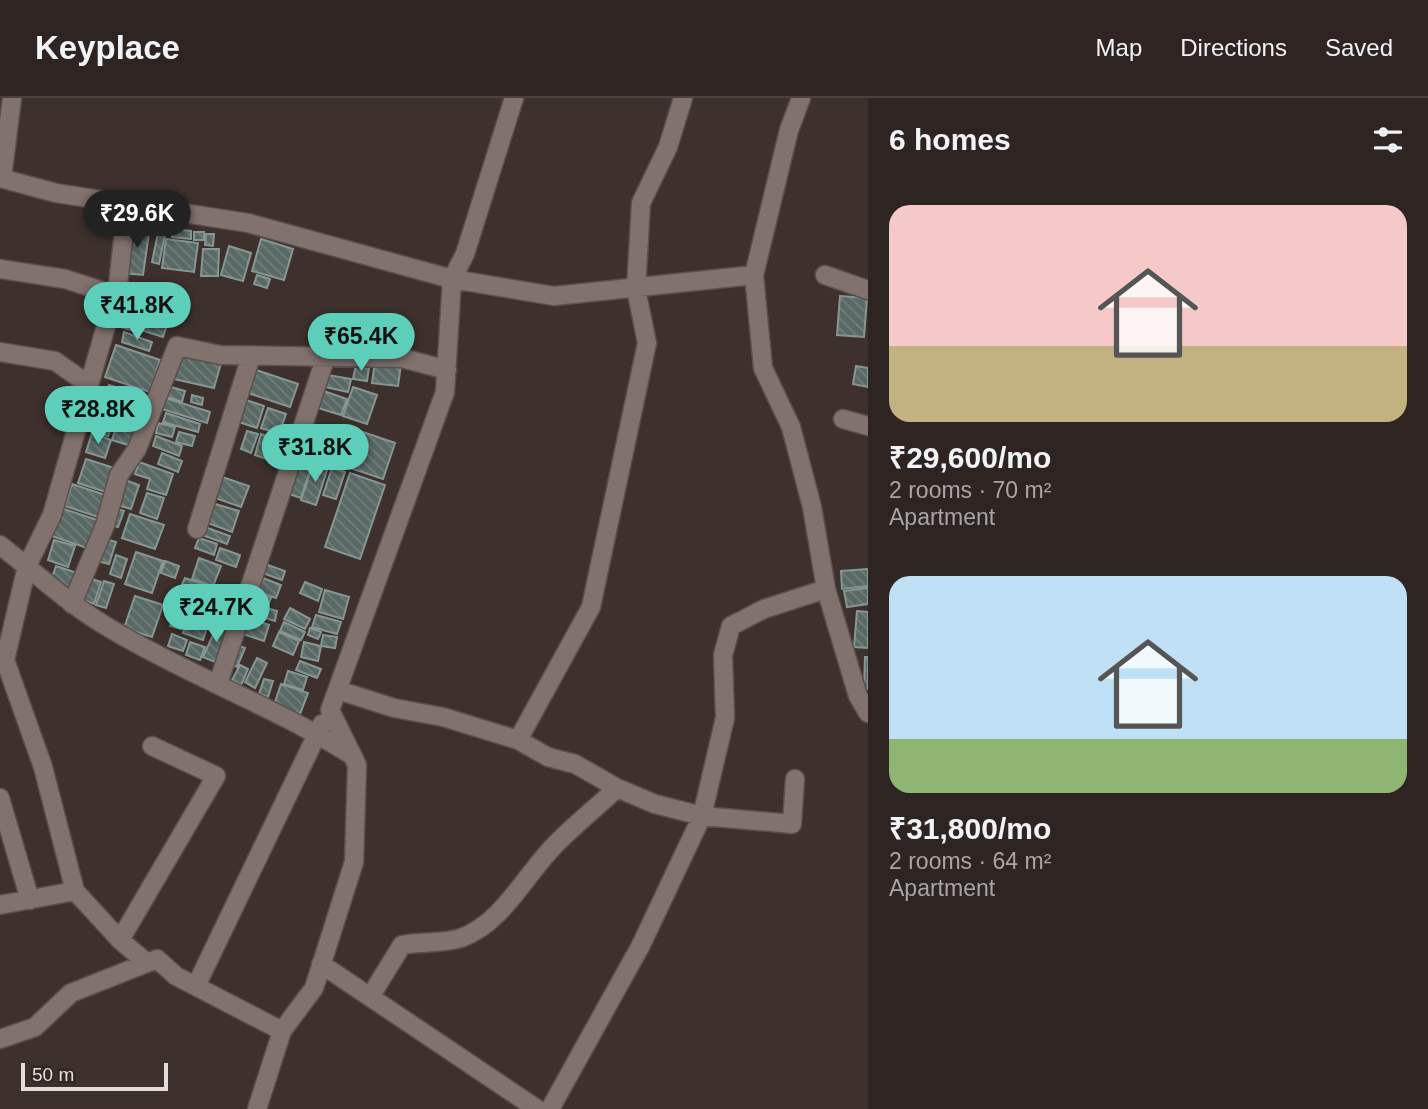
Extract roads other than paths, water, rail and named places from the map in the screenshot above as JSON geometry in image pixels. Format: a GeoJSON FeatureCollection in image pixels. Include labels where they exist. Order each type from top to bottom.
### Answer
{"type":"FeatureCollection","features":[{"type":"Feature","properties":{"kind":"street"},"geometry":{"type":"LineString","coordinates":[[12,98],[1,178],[56,193],[248,223],[452,279],[554,296],[754,275]]}},
{"type":"Feature","properties":{"kind":"street"},"geometry":{"type":"LineString","coordinates":[[196,986],[316,733],[330,710],[445,392],[452,279],[465,254],[514,98]]}},
{"type":"Feature","properties":{"kind":"street"},"geometry":{"type":"LineString","coordinates":[[518,740],[591,607],[647,343],[636,289],[641,203],[668,147],[683,98]]}},
{"type":"Feature","properties":{"kind":"street"},"geometry":{"type":"LineString","coordinates":[[801,98],[789,130],[754,275],[763,368],[791,427],[812,506],[826,589],[858,695],[868,713]]}},
{"type":"Feature","properties":{"kind":"street"},"geometry":{"type":"LineString","coordinates":[[127,205],[115,295],[52,515],[27,566],[5,660],[43,767],[75,891],[120,940],[147,963]]}},
{"type":"Feature","properties":{"kind":"street"},"geometry":{"type":"LineString","coordinates":[[0,269],[65,279],[115,295]]}},
{"type":"Feature","properties":{"kind":"street"},"geometry":{"type":"LineString","coordinates":[[825,275],[868,290]]}},
{"type":"Feature","properties":{"kind":"street"},"geometry":{"type":"LineString","coordinates":[[72,604],[105,525],[120,475],[137,449],[177,345],[220,355],[401,358],[447,370]]}},
{"type":"Feature","properties":{"kind":"street"},"geometry":{"type":"LineString","coordinates":[[0,352],[55,361],[89,385]]}},
{"type":"Feature","properties":{"kind":"street"},"geometry":{"type":"LineString","coordinates":[[197,529],[251,356]]}},
{"type":"Feature","properties":{"kind":"street"},"geometry":{"type":"LineString","coordinates":[[218,684],[326,356]]}},
{"type":"Feature","properties":{"kind":"street"},"geometry":{"type":"LineString","coordinates":[[842,419],[868,426]]}},
{"type":"Feature","properties":{"kind":"street"},"geometry":{"type":"LineString","coordinates":[[0,545],[72,604],[111,630],[316,733],[353,756]]}},
{"type":"Feature","properties":{"kind":"street"},"geometry":{"type":"LineString","coordinates":[[550,1109],[641,945],[702,816],[724,718],[723,655],[731,626],[764,609],[826,589]]}},
{"type":"Feature","properties":{"kind":"street"},"geometry":{"type":"LineString","coordinates":[[338,690],[394,708],[443,718],[518,740],[548,757],[575,764],[617,788],[655,804],[702,816],[792,824],[795,779]]}},
{"type":"Feature","properties":{"kind":"street"},"geometry":{"type":"LineString","coordinates":[[257,1109],[282,1031],[314,988],[354,862],[357,765],[330,710]]}},
{"type":"Feature","properties":{"kind":"street"},"geometry":{"type":"LineString","coordinates":[[120,940],[216,776],[152,746]]}},
{"type":"Feature","properties":{"kind":"street"},"geometry":{"type":"LineString","coordinates":[[370,997],[402,945],[422,941],[445,942],[474,932],[499,910],[553,846],[617,788]]}},
{"type":"Feature","properties":{"kind":"street"},"geometry":{"type":"LineString","coordinates":[[0,798],[30,900]]}},
{"type":"Feature","properties":{"kind":"street"},"geometry":{"type":"LineString","coordinates":[[0,905],[75,891]]}},
{"type":"Feature","properties":{"kind":"street"},"geometry":{"type":"LineString","coordinates":[[0,1039],[35,1027],[71,993],[157,959],[177,976],[282,1031]]}},
{"type":"Feature","properties":{"kind":"street"},"geometry":{"type":"LineString","coordinates":[[321,964],[537,1109]]}}]}
